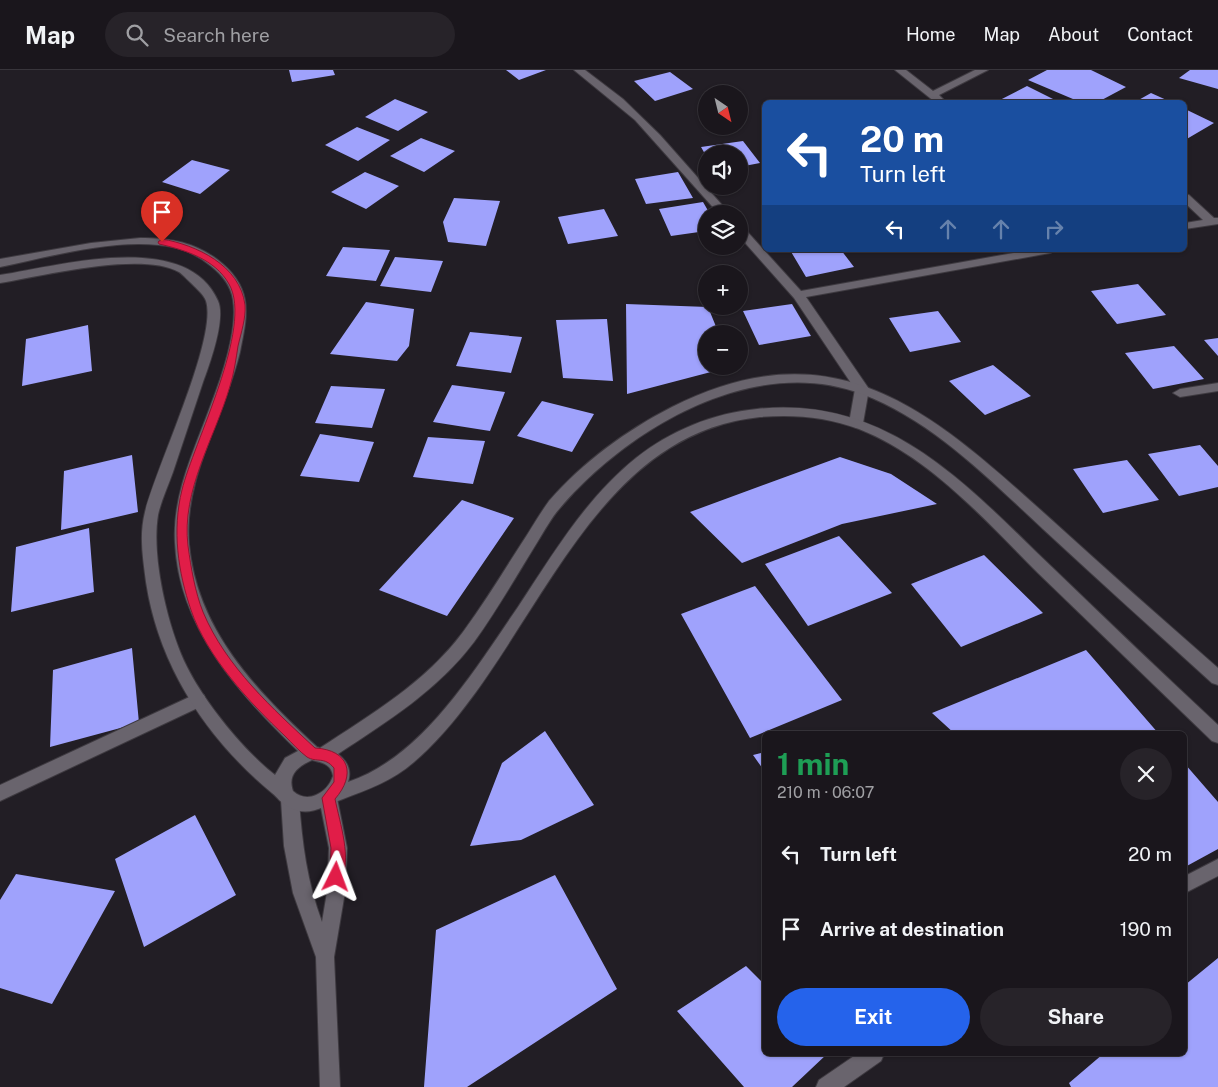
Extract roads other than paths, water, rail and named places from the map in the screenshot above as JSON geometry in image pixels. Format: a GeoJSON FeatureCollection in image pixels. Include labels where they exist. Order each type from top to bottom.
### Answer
{"type":"FeatureCollection","features":[{"type":"Feature","properties":{"kind":"main road"},"geometry":{"type":"LineString","coordinates":[[579,70],[595,80],[635,114],[717,205]]}},
{"type":"Feature","properties":{"kind":"main road"},"geometry":{"type":"LineString","coordinates":[[900,70],[938,100]]}},
{"type":"Feature","properties":{"kind":"main road"},"geometry":{"type":"LineString","coordinates":[[932,95],[983,70]]}},
{"type":"Feature","properties":{"kind":"main road"},"geometry":{"type":"LineString","coordinates":[[1187,199],[1215,222]]}},
{"type":"Feature","properties":{"kind":"main road"},"geometry":{"type":"LineString","coordinates":[[1187,226],[1215,222]]}},
{"type":"Feature","properties":{"kind":"main road"},"geometry":{"type":"LineString","coordinates":[[748,238],[798,295],[862,389],[856,423]]}},
{"type":"Feature","properties":{"kind":"main road"},"geometry":{"type":"LineString","coordinates":[[0,264],[126,242],[162,242],[181,245],[196,252],[226,272],[235,286],[240,305],[239,322],[225,386],[187,490],[182,522],[182,544],[189,583],[197,611],[215,647],[264,709],[318,754],[334,758],[340,765],[342,774],[340,785],[331,796],[338,848],[336,892],[325,957],[330,1087]]}},
{"type":"Feature","properties":{"kind":"main road"},"geometry":{"type":"LineString","coordinates":[[798,295],[1039,252]]}},
{"type":"Feature","properties":{"kind":"main road"},"geometry":{"type":"LineString","coordinates":[[0,279],[113,261],[155,261],[184,270],[205,290],[213,302],[212,338],[151,514],[148,546],[157,602],[179,667],[198,700],[251,766],[287,796],[300,804],[312,804],[364,785],[388,772],[412,753],[441,723],[503,641],[570,540],[602,499],[639,463],[692,430],[740,414],[788,411],[815,412],[856,423],[911,451],[934,468],[980,509],[1218,736]]}},
{"type":"Feature","properties":{"kind":"main road"},"geometry":{"type":"LineString","coordinates":[[325,957],[302,892],[293,846],[287,796],[282,782],[285,772],[291,763],[318,754],[406,699],[446,663],[477,622],[555,504],[594,466],[632,434],[672,410],[716,392],[761,382],[814,379],[862,389],[906,410],[957,445],[1218,678]]}},
{"type":"Feature","properties":{"kind":"main road"},"geometry":{"type":"LineString","coordinates":[[1180,392],[1218,387]]}},
{"type":"Feature","properties":{"kind":"main road"},"geometry":{"type":"LineString","coordinates":[[0,793],[198,700]]}},
{"type":"Feature","properties":{"kind":"main road"},"geometry":{"type":"LineString","coordinates":[[1187,884],[1218,867]]}},
{"type":"Feature","properties":{"kind":"main road"},"geometry":{"type":"LineString","coordinates":[[833,1085],[871,1056]]}}]}
